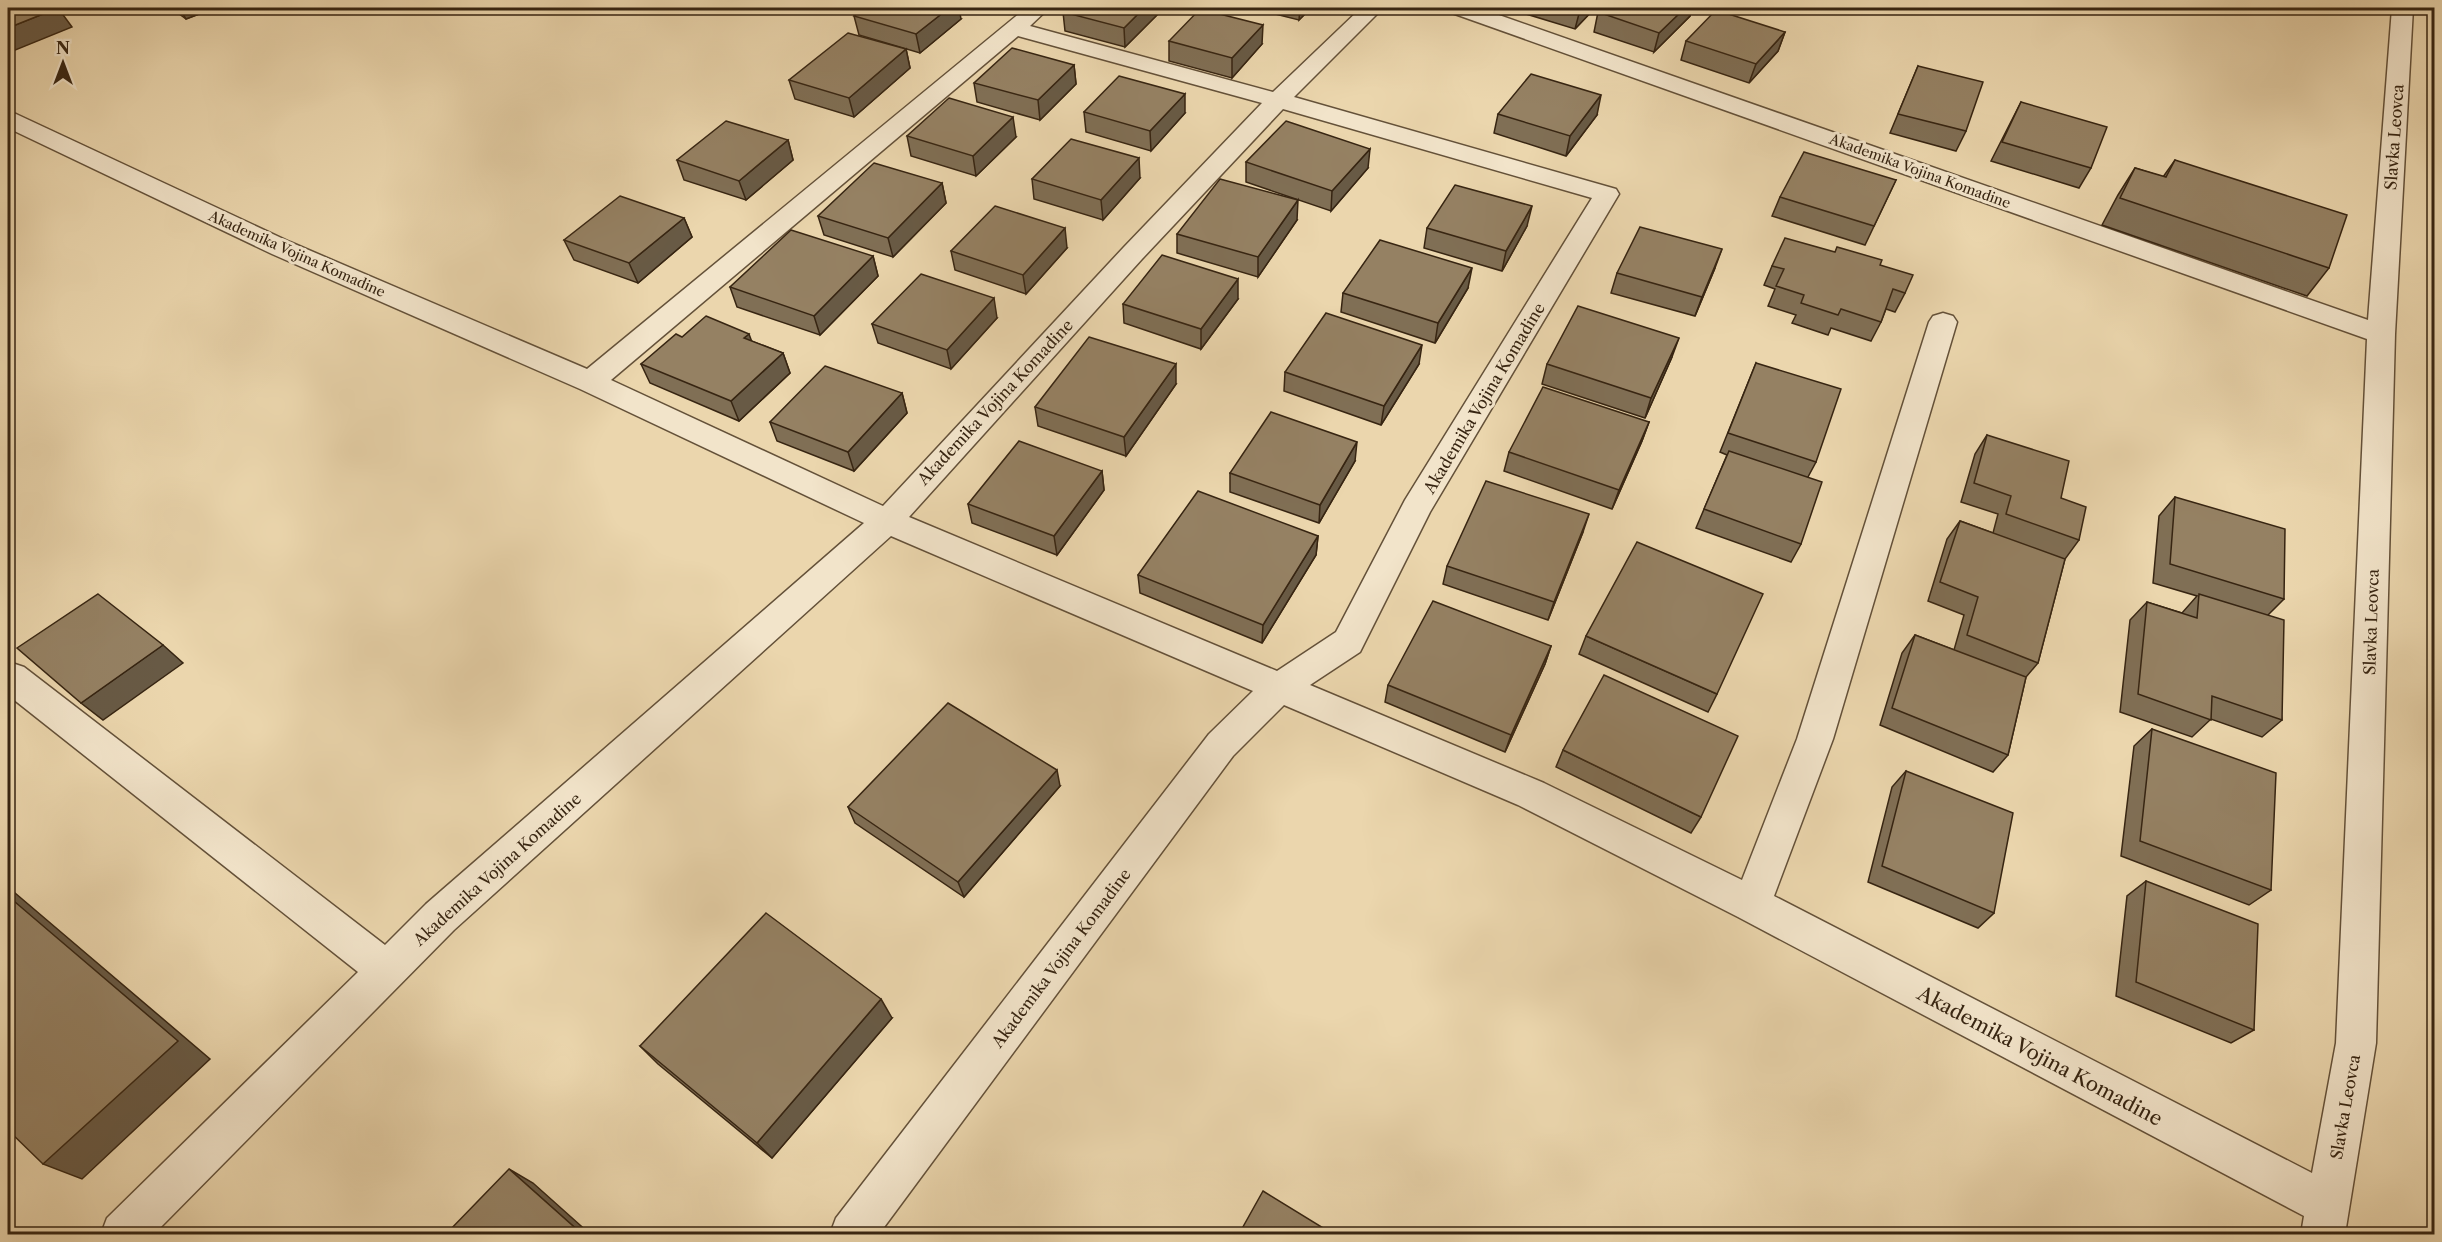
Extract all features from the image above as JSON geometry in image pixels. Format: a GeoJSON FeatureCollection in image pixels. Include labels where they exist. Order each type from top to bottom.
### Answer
{"type":"FeatureCollection","features":[{"type":"Feature","properties":{"kind":"street"},"geometry":{"type":"LineString","coordinates":[[590,382],[1038,8]]}},
{"type":"Feature","properties":{"kind":"street","name":"Akademika Vojina Komadine"},"geometry":{"type":"LineString","coordinates":[[123,1234],[440,917],[886,521],[1278,100],[1373,8]]}},
{"type":"Feature","properties":{"kind":"street","name":"Akademika Vojina Komadine"},"geometry":{"type":"LineString","coordinates":[[1460,8],[2381,334]]}},
{"type":"Feature","properties":{"kind":"street","name":"Slavka Leovca"},"geometry":{"type":"LineString","coordinates":[[2325,1220],[2356,1043],[2381,334],[2403,8]]}},
{"type":"Feature","properties":{"kind":"street","name":"Akademika Vojina Komadine"},"geometry":{"type":"LineString","coordinates":[[852,1234],[1221,745],[1278,689],[1348,642],[1416,508],[1607,194],[1278,100],[1013,28]]}},
{"type":"Feature","properties":{"kind":"street","name":"Akademika Vojina Komadine"},"geometry":{"type":"LineString","coordinates":[[8,119],[281,248],[590,382],[886,521],[1278,689],[1531,794],[1752,904],[2325,1220]]}},
{"type":"Feature","properties":{"kind":"street"},"geometry":{"type":"LineString","coordinates":[[1752,904],[1815,738],[1943,322]]}},
{"type":"Feature","properties":{"kind":"street"},"geometry":{"type":"LineString","coordinates":[[8,681],[12,677],[388,971]]}},
{"type":"Feature","properties":{"kind":"building"},"geometry":{"type":"Polygon","coordinates":[[[8,8],[58,8],[8,28],[8,8]]]}},
{"type":"Feature","properties":{"kind":"building"},"geometry":{"type":"Polygon","coordinates":[[[865,8],[949,8],[916,34],[854,16],[865,8]]]}},
{"type":"Feature","properties":{"kind":"building"},"geometry":{"type":"Polygon","coordinates":[[[1068,8],[1144,8],[1124,28],[1063,12],[1068,8]]]}},
{"type":"Feature","properties":{"kind":"building"},"geometry":{"type":"Polygon","coordinates":[[[1604,8],[1685,8],[1659,33],[1598,12],[1604,8]]]}},
{"type":"Feature","properties":{"kind":"building"},"geometry":{"type":"Polygon","coordinates":[[[1200,9],[1263,25],[1232,58],[1169,41],[1200,9]]]}},
{"type":"Feature","properties":{"kind":"building"},"geometry":{"type":"Polygon","coordinates":[[[1716,10],[1785,32],[1756,64],[1686,41],[1716,10]]]}},
{"type":"Feature","properties":{"kind":"building"},"geometry":{"type":"Polygon","coordinates":[[[848,33],[906,49],[849,98],[789,80],[848,33]]]}},
{"type":"Feature","properties":{"kind":"building"},"geometry":{"type":"Polygon","coordinates":[[[1012,48],[1074,65],[1038,100],[974,83],[1012,48]]]}},
{"type":"Feature","properties":{"kind":"building"},"geometry":{"type":"Polygon","coordinates":[[[1918,66],[1983,82],[1966,131],[1898,114],[1918,66]]]}},
{"type":"Feature","properties":{"kind":"building"},"geometry":{"type":"Polygon","coordinates":[[[1531,74],[1601,95],[1570,136],[1498,114],[1531,74]]]}},
{"type":"Feature","properties":{"kind":"building"},"geometry":{"type":"Polygon","coordinates":[[[1119,76],[1185,94],[1150,131],[1084,112],[1119,76]]]}},
{"type":"Feature","properties":{"kind":"building"},"geometry":{"type":"Polygon","coordinates":[[[949,98],[1013,117],[973,156],[907,136],[949,98]]]}},
{"type":"Feature","properties":{"kind":"building"},"geometry":{"type":"Polygon","coordinates":[[[2021,102],[2107,127],[2091,168],[2002,142],[2021,102]]]}},
{"type":"Feature","properties":{"kind":"building"},"geometry":{"type":"Polygon","coordinates":[[[726,121],[788,140],[739,181],[677,160],[726,121]]]}},
{"type":"Feature","properties":{"kind":"building"},"geometry":{"type":"Polygon","coordinates":[[[1286,121],[1370,149],[1332,191],[1246,162],[1286,121]]]}},
{"type":"Feature","properties":{"kind":"building"},"geometry":{"type":"Polygon","coordinates":[[[1071,139],[1139,158],[1101,200],[1032,179],[1071,139]]]}},
{"type":"Feature","properties":{"kind":"building"},"geometry":{"type":"Polygon","coordinates":[[[1804,152],[1896,180],[1874,226],[1780,197],[1804,152]]]}},
{"type":"Feature","properties":{"kind":"building"},"geometry":{"type":"Polygon","coordinates":[[[2175,160],[2347,215],[2329,268],[2120,198],[2135,168],[2166,177],[2175,160]]]}},
{"type":"Feature","properties":{"kind":"building"},"geometry":{"type":"Polygon","coordinates":[[[874,163],[942,183],[888,238],[818,216],[874,163]]]}},
{"type":"Feature","properties":{"kind":"building"},"geometry":{"type":"Polygon","coordinates":[[[1220,179],[1298,200],[1258,257],[1177,234],[1220,179]]]}},
{"type":"Feature","properties":{"kind":"building"},"geometry":{"type":"Polygon","coordinates":[[[1455,185],[1532,206],[1506,251],[1427,228],[1455,185]]]}},
{"type":"Feature","properties":{"kind":"building"},"geometry":{"type":"Polygon","coordinates":[[[620,196],[684,218],[629,263],[564,240],[620,196]]]}},
{"type":"Feature","properties":{"kind":"building"},"geometry":{"type":"Polygon","coordinates":[[[995,206],[1065,228],[1023,275],[951,251],[995,206]]]}},
{"type":"Feature","properties":{"kind":"building"},"geometry":{"type":"Polygon","coordinates":[[[1640,227],[1722,249],[1702,297],[1617,273],[1640,227]]]}},
{"type":"Feature","properties":{"kind":"building"},"geometry":{"type":"Polygon","coordinates":[[[791,230],[873,256],[814,316],[730,287],[791,230]]]}},
{"type":"Feature","properties":{"kind":"building"},"geometry":{"type":"Polygon","coordinates":[[[1785,238],[1835,252],[1837,247],[1882,260],[1880,265],[1913,275],[1905,293],[1893,289],[1881,322],[1841,309],[1838,315],[1801,303],[1804,295],[1776,286],[1784,269],[1772,266],[1785,238]]]}},
{"type":"Feature","properties":{"kind":"building"},"geometry":{"type":"Polygon","coordinates":[[[1380,240],[1472,268],[1438,323],[1343,293],[1380,240]]]}},
{"type":"Feature","properties":{"kind":"building"},"geometry":{"type":"Polygon","coordinates":[[[1162,255],[1238,279],[1201,329],[1123,304],[1162,255]]]}},
{"type":"Feature","properties":{"kind":"building"},"geometry":{"type":"Polygon","coordinates":[[[921,274],[994,298],[947,350],[872,324],[921,274]]]}},
{"type":"Feature","properties":{"kind":"building"},"geometry":{"type":"Polygon","coordinates":[[[1578,306],[1679,338],[1651,398],[1547,364],[1578,306]]]}},
{"type":"Feature","properties":{"kind":"building"},"geometry":{"type":"Polygon","coordinates":[[[1326,313],[1422,345],[1384,406],[1285,372],[1326,313]]]}},
{"type":"Feature","properties":{"kind":"building"},"geometry":{"type":"Polygon","coordinates":[[[706,316],[749,334],[744,338],[783,353],[731,401],[641,364],[676,334],[682,337],[706,316]]]}},
{"type":"Feature","properties":{"kind":"building"},"geometry":{"type":"Polygon","coordinates":[[[1089,337],[1176,364],[1124,437],[1035,407],[1089,337]]]}},
{"type":"Feature","properties":{"kind":"building"},"geometry":{"type":"Polygon","coordinates":[[[1756,363],[1841,389],[1816,462],[1728,433],[1756,363]]]}},
{"type":"Feature","properties":{"kind":"building"},"geometry":{"type":"Polygon","coordinates":[[[825,366],[902,393],[848,452],[770,422],[825,366]]]}},
{"type":"Feature","properties":{"kind":"building"},"geometry":{"type":"Polygon","coordinates":[[[1543,387],[1649,422],[1619,490],[1509,452],[1543,387]]]}},
{"type":"Feature","properties":{"kind":"building"},"geometry":{"type":"Polygon","coordinates":[[[1271,412],[1357,442],[1320,505],[1230,473],[1271,412]]]}},
{"type":"Feature","properties":{"kind":"building"},"geometry":{"type":"Polygon","coordinates":[[[1987,435],[2069,461],[2061,498],[2086,507],[2079,540],[2006,514],[2011,496],[1974,483],[1987,435]]]}},
{"type":"Feature","properties":{"kind":"building"},"geometry":{"type":"Polygon","coordinates":[[[1019,441],[1102,471],[1054,536],[968,504],[1019,441]]]}},
{"type":"Feature","properties":{"kind":"building"},"geometry":{"type":"Polygon","coordinates":[[[1729,451],[1822,482],[1801,544],[1704,509],[1729,451]]]}},
{"type":"Feature","properties":{"kind":"building"},"geometry":{"type":"Polygon","coordinates":[[[1486,481],[1589,514],[1554,602],[1447,566],[1486,481]]]}},
{"type":"Feature","properties":{"kind":"building"},"geometry":{"type":"Polygon","coordinates":[[[1198,491],[1318,536],[1263,625],[1138,575],[1198,491]]]}},
{"type":"Feature","properties":{"kind":"building"},"geometry":{"type":"Polygon","coordinates":[[[2175,497],[2285,529],[2284,599],[2170,564],[2175,497]]]}},
{"type":"Feature","properties":{"kind":"building"},"geometry":{"type":"Polygon","coordinates":[[[1960,521],[2065,559],[2038,663],[1967,635],[1978,597],[1940,582],[1960,521]]]}},
{"type":"Feature","properties":{"kind":"building"},"geometry":{"type":"Polygon","coordinates":[[[1637,542],[1763,594],[1717,694],[1586,636],[1637,542]]]}},
{"type":"Feature","properties":{"kind":"building"},"geometry":{"type":"Polygon","coordinates":[[[98,594],[163,645],[81,703],[17,648],[98,594]]]}},
{"type":"Feature","properties":{"kind":"building"},"geometry":{"type":"Polygon","coordinates":[[[2199,594],[2284,620],[2282,720],[2212,696],[2211,720],[2138,694],[2147,602],[2197,618],[2199,594]]]}},
{"type":"Feature","properties":{"kind":"building"},"geometry":{"type":"Polygon","coordinates":[[[1433,601],[1551,646],[1511,735],[1388,685],[1433,601]]]}},
{"type":"Feature","properties":{"kind":"building"},"geometry":{"type":"Polygon","coordinates":[[[1915,635],[2026,677],[2008,755],[1892,708],[1915,635]]]}},
{"type":"Feature","properties":{"kind":"building"},"geometry":{"type":"Polygon","coordinates":[[[1604,675],[1738,736],[1701,817],[1563,750],[1604,675]]]}},
{"type":"Feature","properties":{"kind":"building"},"geometry":{"type":"Polygon","coordinates":[[[948,703],[1057,770],[958,882],[848,807],[948,703]]]}},
{"type":"Feature","properties":{"kind":"building"},"geometry":{"type":"Polygon","coordinates":[[[2152,729],[2276,773],[2271,890],[2140,841],[2152,729]]]}},
{"type":"Feature","properties":{"kind":"building"},"geometry":{"type":"Polygon","coordinates":[[[1906,771],[2013,813],[1994,913],[1882,866],[1906,771]]]}},
{"type":"Feature","properties":{"kind":"building"},"geometry":{"type":"Polygon","coordinates":[[[2146,881],[2258,924],[2254,1030],[2136,982],[2146,881]]]}},
{"type":"Feature","properties":{"kind":"building"},"geometry":{"type":"Polygon","coordinates":[[[8,896],[178,1041],[43,1164],[8,1130],[8,896]]]}},
{"type":"Feature","properties":{"kind":"building"},"geometry":{"type":"Polygon","coordinates":[[[766,913],[881,999],[757,1143],[640,1046],[766,913]]]}},
{"type":"Feature","properties":{"kind":"building"},"geometry":{"type":"Polygon","coordinates":[[[509,1169],[582,1234],[446,1234],[509,1169]]]}},
{"type":"Feature","properties":{"kind":"building"},"geometry":{"type":"Polygon","coordinates":[[[1263,1191],[1333,1234],[1239,1234],[1263,1191]]]}}]}
